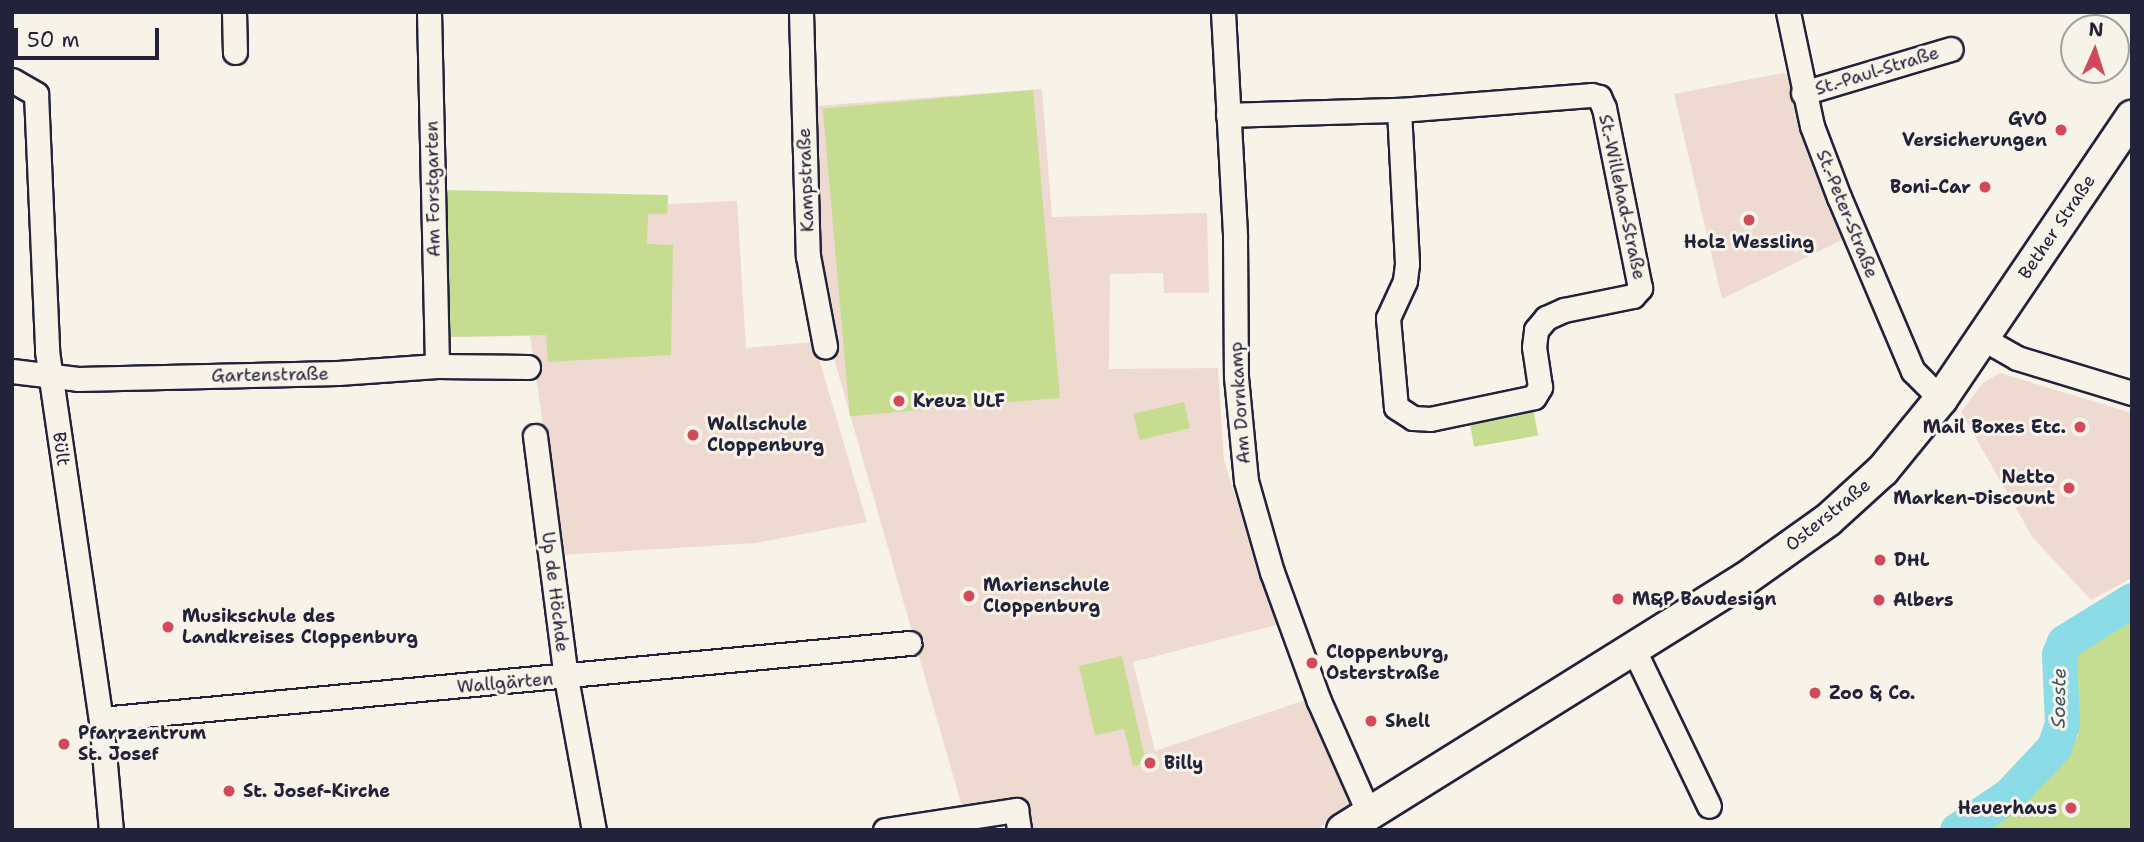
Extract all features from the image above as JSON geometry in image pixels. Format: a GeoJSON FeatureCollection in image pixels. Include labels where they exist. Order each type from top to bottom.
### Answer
{"type":"FeatureCollection","features":[{"type":"Feature","properties":{"kind":"street"},"geometry":{"type":"LineString","coordinates":[[234,12],[235,52]]}},
{"type":"Feature","properties":{"kind":"street","name":"Am Forstgarten"},"geometry":{"type":"LineString","coordinates":[[429,12],[437,366]]}},
{"type":"Feature","properties":{"kind":"street","name":"Kampstraße"},"geometry":{"type":"LineString","coordinates":[[801,12],[808,256],[825,346]]}},
{"type":"Feature","properties":{"kind":"street","name":"Am Dornkamp"},"geometry":{"type":"LineString","coordinates":[[1223,12],[1235,237],[1236,377],[1246,481],[1272,572],[1319,701],[1356,822]]}},
{"type":"Feature","properties":{"kind":"street","name":"St.-Peter-Straße"},"geometry":{"type":"LineString","coordinates":[[1788,12],[1812,126],[1839,197],[1913,371],[1941,399]]}},
{"type":"Feature","properties":{"kind":"street","name":"St.-Paul-Straße"},"geometry":{"type":"LineString","coordinates":[[1803,93],[1951,49]]}},
{"type":"Feature","properties":{"kind":"street","name":"Bült"},"geometry":{"type":"LineString","coordinates":[[12,80],[36,94],[50,376],[101,719],[111,830]]}},
{"type":"Feature","properties":{"kind":"street","name":"St.-Willehad-Straße"},"geometry":{"type":"LineString","coordinates":[[1228,115],[1399,110],[1591,95],[1599,97],[1604,108],[1640,288],[1633,296],[1564,310],[1546,318],[1536,330],[1535,347],[1540,387],[1534,397],[1430,419],[1413,418],[1396,407],[1388,318],[1405,281],[1407,264],[1399,110]]}},
{"type":"Feature","properties":{"kind":"street","name":"Bether Straße"},"geometry":{"type":"LineString","coordinates":[[1982,338],[2132,117]]}},
{"type":"Feature","properties":{"kind":"street"},"geometry":{"type":"LineString","coordinates":[[1982,338],[2017,358],[2132,393]]}},
{"type":"Feature","properties":{"kind":"street","name":"Osterstraße"},"geometry":{"type":"LineString","coordinates":[[1356,822],[1745,579],[1828,520],[1883,470],[1941,399],[1982,338]]}},
{"type":"Feature","properties":{"kind":"street","name":"Gartenstraße"},"geometry":{"type":"LineString","coordinates":[[12,371],[78,379],[338,373],[437,366],[528,367]]}},
{"type":"Feature","properties":{"kind":"street","name":"Up de Höchde"},"geometry":{"type":"LineString","coordinates":[[535,436],[566,678],[594,830]]}},
{"type":"Feature","properties":{"kind":"street","name":"Wallgärten"},"geometry":{"type":"LineString","coordinates":[[101,719],[566,678],[909,643]]}},
{"type":"Feature","properties":{"kind":"street"},"geometry":{"type":"LineString","coordinates":[[1633,648],[1709,806]]}},
{"type":"Feature","properties":{"kind":"street"},"geometry":{"type":"LineString","coordinates":[[885,830],[1016,810],[1019,830]]}},
{"type":"Feature","properties":{"kind":"shaded area"},"geometry":{"type":"Polygon","coordinates":[[[1783,73],[1790,77],[1799,124],[1850,236],[1722,299],[1674,94],[1783,73]]]}},
{"type":"Feature","properties":{"kind":"shaded area"},"geometry":{"type":"Polygon","coordinates":[[[1042,89],[1052,217],[1207,213],[1209,293],[1164,293],[1163,273],[1110,274],[1109,369],[1218,368],[1224,461],[1277,625],[1133,662],[1155,751],[1305,700],[1351,808],[1315,830],[1027,830],[1024,812],[964,814],[831,348],[818,250],[815,106],[1042,89]]]}},
{"type":"Feature","properties":{"kind":"shaded area","name":"Wallschule Cloppenburg"},"geometry":{"type":"Polygon","coordinates":[[[668,195],[668,204],[737,201],[746,348],[814,342],[867,522],[756,543],[562,555],[530,336],[449,337],[668,195]]]}},
{"type":"Feature","properties":{"kind":"shaded area"},"geometry":{"type":"Polygon","coordinates":[[[2000,373],[2132,413],[2132,578],[2091,600],[2033,538],[1961,412],[1983,383],[2000,373]]]}},
{"type":"Feature","properties":{"kind":"green space"},"geometry":{"type":"Polygon","coordinates":[[[1033,90],[1060,398],[850,416],[823,108],[1033,90]]]}},
{"type":"Feature","properties":{"kind":"green space"},"geometry":{"type":"Polygon","coordinates":[[[443,190],[668,195],[667,214],[648,214],[647,244],[673,245],[671,355],[548,362],[546,335],[449,337],[443,190]]]}},
{"type":"Feature","properties":{"kind":"green space"},"geometry":{"type":"Polygon","coordinates":[[[1184,402],[1190,428],[1139,440],[1133,414],[1184,402]]]}},
{"type":"Feature","properties":{"kind":"green space"},"geometry":{"type":"Polygon","coordinates":[[[1533,407],[1538,436],[1474,447],[1469,418],[1533,407]]]}},
{"type":"Feature","properties":{"kind":"green space"},"geometry":{"type":"Polygon","coordinates":[[[2132,609],[2132,830],[1978,830],[2005,811],[2078,736],[2074,649],[2132,609]]]}},
{"type":"Feature","properties":{"kind":"green space"},"geometry":{"type":"Polygon","coordinates":[[[1122,656],[1146,763],[1133,766],[1124,729],[1095,735],[1079,666],[1122,656]]]}},
{"type":"Feature","properties":{"kind":"waterway","name":"Soeste"},"geometry":{"type":"LineString","coordinates":[[1957,830],[2009,795],[2054,747],[2062,724],[2059,654],[2064,642],[2132,600]]}},
{"type":"Feature","properties":{"kind":"place","name":"GVO Versicherungen"},"geometry":{"type":"Point","coordinates":[2061,130]}},
{"type":"Feature","properties":{"kind":"place","name":"Boni-Car"},"geometry":{"type":"Point","coordinates":[1985,187]}},
{"type":"Feature","properties":{"kind":"place","name":"Holz Wessling"},"geometry":{"type":"Point","coordinates":[1749,220]}},
{"type":"Feature","properties":{"kind":"place","name":"Kreuz ULF"},"geometry":{"type":"Point","coordinates":[899,401]}},
{"type":"Feature","properties":{"kind":"place","name":"Mail Boxes Etc."},"geometry":{"type":"Point","coordinates":[2080,427]}},
{"type":"Feature","properties":{"kind":"place","name":"Wallschule Cloppenburg"},"geometry":{"type":"Point","coordinates":[693,435]}},
{"type":"Feature","properties":{"kind":"place","name":"Netto Marken-Discount"},"geometry":{"type":"Point","coordinates":[2069,488]}},
{"type":"Feature","properties":{"kind":"place","name":"DHL"},"geometry":{"type":"Point","coordinates":[1880,560]}},
{"type":"Feature","properties":{"kind":"place","name":"Marienschule Cloppenburg"},"geometry":{"type":"Point","coordinates":[969,596]}},
{"type":"Feature","properties":{"kind":"place","name":"M&P Baudesign"},"geometry":{"type":"Point","coordinates":[1618,599]}},
{"type":"Feature","properties":{"kind":"place","name":"Albers"},"geometry":{"type":"Point","coordinates":[1879,600]}},
{"type":"Feature","properties":{"kind":"place","name":"Musikschule des Landkreises Cloppenburg"},"geometry":{"type":"Point","coordinates":[168,627]}},
{"type":"Feature","properties":{"kind":"place","name":"Cloppenburg, Osterstraße"},"geometry":{"type":"Point","coordinates":[1312,663]}},
{"type":"Feature","properties":{"kind":"place","name":"Zoo & Co."},"geometry":{"type":"Point","coordinates":[1815,693]}},
{"type":"Feature","properties":{"kind":"place","name":"Shell"},"geometry":{"type":"Point","coordinates":[1371,721]}},
{"type":"Feature","properties":{"kind":"place","name":"Pfarrzentrum St. Josef"},"geometry":{"type":"Point","coordinates":[64,744]}},
{"type":"Feature","properties":{"kind":"place","name":"Billy"},"geometry":{"type":"Point","coordinates":[1150,763]}},
{"type":"Feature","properties":{"kind":"place","name":"St. Josef-Kirche"},"geometry":{"type":"Point","coordinates":[229,791]}},
{"type":"Feature","properties":{"kind":"place","name":"Heuerhaus"},"geometry":{"type":"Point","coordinates":[2071,808]}}]}
